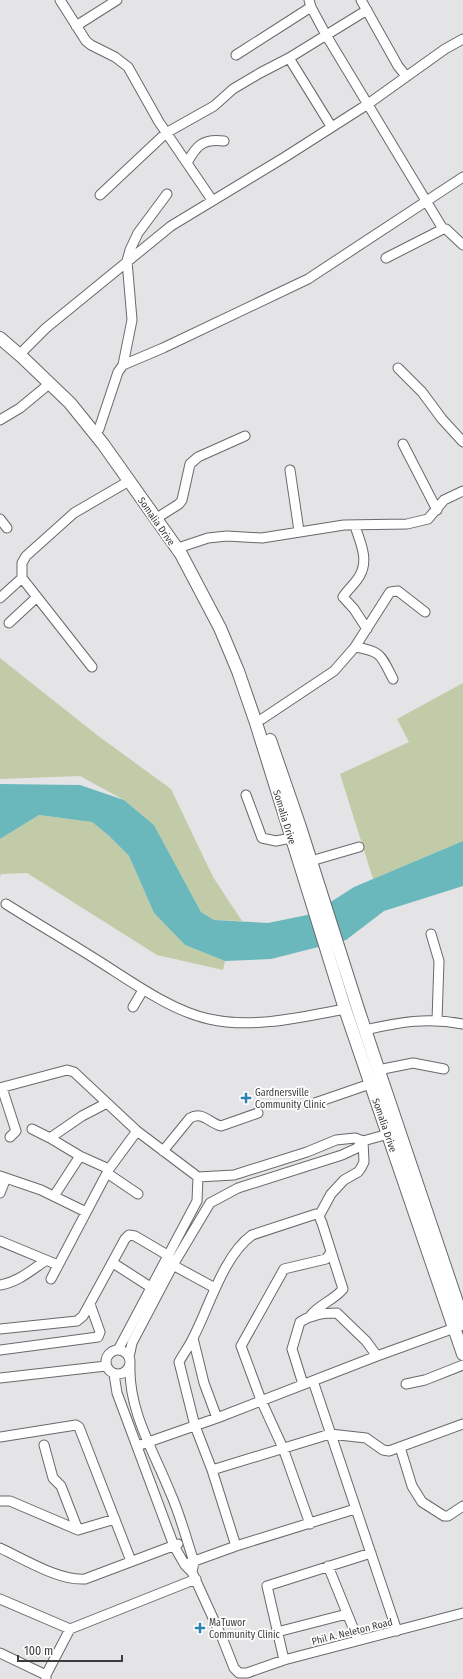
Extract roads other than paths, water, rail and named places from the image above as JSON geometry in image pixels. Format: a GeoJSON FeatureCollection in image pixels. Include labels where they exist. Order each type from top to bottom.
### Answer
{"type":"FeatureCollection","features":[{"type":"Feature","properties":{"kind":"main road","name":"Somalia Drive"},"geometry":{"type":"LineString","coordinates":[[0,330],[23,351],[96,431],[182,547],[195,568],[227,629],[246,673],[310,861],[316,899],[329,956],[370,1084],[394,1133],[463,1320]]}},
{"type":"Feature","properties":{"kind":"main road","name":"Somalia Drive"},"geometry":{"type":"LineString","coordinates":[[0,338],[22,356],[96,431],[180,554],[220,628],[249,701],[291,838],[340,952],[378,1070],[394,1133],[458,1327],[463,1354]]}},
{"type":"Feature","properties":{"kind":"street"},"geometry":{"type":"LineString","coordinates":[[60,0],[90,45],[115,57],[128,67],[166,133],[212,200]]}},
{"type":"Feature","properties":{"kind":"street"},"geometry":{"type":"LineString","coordinates":[[76,26],[117,0]]}},
{"type":"Feature","properties":{"kind":"street"},"geometry":{"type":"LineString","coordinates":[[361,0],[398,66],[406,76]]}},
{"type":"Feature","properties":{"kind":"street"},"geometry":{"type":"LineString","coordinates":[[236,56],[310,4],[326,35],[427,200],[443,229],[446,229],[463,245]]}},
{"type":"Feature","properties":{"kind":"street"},"geometry":{"type":"LineString","coordinates":[[100,195],[166,133],[214,106],[233,89],[289,58],[367,10]]}},
{"type":"Feature","properties":{"kind":"street"},"geometry":{"type":"LineString","coordinates":[[23,351],[46,328],[101,285],[127,261],[171,226],[285,157],[331,126],[368,104],[445,49],[463,39]]}},
{"type":"Feature","properties":{"kind":"street"},"geometry":{"type":"LineString","coordinates":[[289,58],[331,126]]}},
{"type":"Feature","properties":{"kind":"street"},"geometry":{"type":"LineString","coordinates":[[187,164],[192,153],[204,142],[213,140],[224,141]]}},
{"type":"Feature","properties":{"kind":"street"},"geometry":{"type":"LineString","coordinates":[[123,365],[163,348],[308,279],[463,177]]}},
{"type":"Feature","properties":{"kind":"street"},"geometry":{"type":"LineString","coordinates":[[96,431],[118,372],[123,365],[132,320],[127,261],[138,233],[167,194]]}},
{"type":"Feature","properties":{"kind":"street"},"geometry":{"type":"LineString","coordinates":[[386,258],[443,229]]}},
{"type":"Feature","properties":{"kind":"street"},"geometry":{"type":"LineString","coordinates":[[398,368],[422,392],[463,442]]}},
{"type":"Feature","properties":{"kind":"street"},"geometry":{"type":"LineString","coordinates":[[0,420],[20,408],[49,384]]}},
{"type":"Feature","properties":{"kind":"street"},"geometry":{"type":"LineString","coordinates":[[160,516],[179,504],[182,500],[190,464],[198,457],[245,436]]}},
{"type":"Feature","properties":{"kind":"street"},"geometry":{"type":"LineString","coordinates":[[403,444],[437,510]]}},
{"type":"Feature","properties":{"kind":"street"},"geometry":{"type":"LineString","coordinates":[[290,470],[299,531]]}},
{"type":"Feature","properties":{"kind":"street"},"geometry":{"type":"LineString","coordinates":[[92,667],[22,578],[22,563],[26,556],[74,513],[129,480]]}},
{"type":"Feature","properties":{"kind":"street"},"geometry":{"type":"LineString","coordinates":[[182,547],[208,538],[227,536],[262,538],[344,525],[407,524],[428,519],[444,500],[463,490]]}},
{"type":"Feature","properties":{"kind":"street"},"geometry":{"type":"LineString","coordinates":[[0,519],[7,528]]}},
{"type":"Feature","properties":{"kind":"street"},"geometry":{"type":"LineString","coordinates":[[355,526],[363,553],[363,567],[360,575],[343,597],[354,609],[367,629]]}},
{"type":"Feature","properties":{"kind":"street"},"geometry":{"type":"LineString","coordinates":[[0,598],[22,578]]}},
{"type":"Feature","properties":{"kind":"street"},"geometry":{"type":"LineString","coordinates":[[262,720],[326,679],[356,647],[386,596],[394,590],[398,591],[425,612]]}},
{"type":"Feature","properties":{"kind":"street"},"geometry":{"type":"LineString","coordinates":[[9,623],[37,597]]}},
{"type":"Feature","properties":{"kind":"street"},"geometry":{"type":"LineString","coordinates":[[356,647],[369,649],[381,655],[392,679]]}},
{"type":"Feature","properties":{"kind":"street"},"geometry":{"type":"LineString","coordinates":[[246,795],[262,838],[276,841],[291,838]]}},
{"type":"Feature","properties":{"kind":"street"},"geometry":{"type":"LineString","coordinates":[[310,861],[359,847]]}},
{"type":"Feature","properties":{"kind":"street"},"geometry":{"type":"LineString","coordinates":[[6,904],[143,990],[196,1015],[208,1019],[230,1022],[255,1022],[293,1018],[345,1009]]}},
{"type":"Feature","properties":{"kind":"street"},"geometry":{"type":"LineString","coordinates":[[431,934],[439,961],[437,1020]]}},
{"type":"Feature","properties":{"kind":"street"},"geometry":{"type":"LineString","coordinates":[[133,1007],[143,990]]}},
{"type":"Feature","properties":{"kind":"street"},"geometry":{"type":"LineString","coordinates":[[365,1030],[402,1021],[437,1020],[463,1024]]}},
{"type":"Feature","properties":{"kind":"street"},"geometry":{"type":"LineString","coordinates":[[378,1070],[413,1063],[444,1069]]}},
{"type":"Feature","properties":{"kind":"street"},"geometry":{"type":"LineString","coordinates":[[10,1137],[16,1131],[1,1088],[67,1070],[79,1076],[137,1131],[198,1177],[234,1175],[307,1152],[336,1140],[355,1138],[363,1142]]}},
{"type":"Feature","properties":{"kind":"street"},"geometry":{"type":"LineString","coordinates":[[312,1104],[370,1084]]}},
{"type":"Feature","properties":{"kind":"street"},"geometry":{"type":"LineString","coordinates":[[50,1138],[82,1116],[107,1103]]}},
{"type":"Feature","properties":{"kind":"street"},"geometry":{"type":"LineString","coordinates":[[163,1151],[190,1118],[195,1115],[201,1115],[221,1126],[258,1113]]}},
{"type":"Feature","properties":{"kind":"street"},"geometry":{"type":"LineString","coordinates":[[32,1129],[108,1171],[138,1194]]}},
{"type":"Feature","properties":{"kind":"street"},"geometry":{"type":"LineString","coordinates":[[51,1279],[108,1171],[137,1131]]}},
{"type":"Feature","properties":{"kind":"street"},"geometry":{"type":"LineString","coordinates":[[106,1366],[108,1355],[118,1350],[152,1288],[210,1203],[238,1188],[350,1152],[363,1142],[394,1133]]}},
{"type":"Feature","properties":{"kind":"street"},"geometry":{"type":"LineString","coordinates":[[303,1384],[292,1349],[300,1322],[311,1315],[317,1308],[339,1294],[343,1289],[319,1216],[331,1194],[344,1180],[358,1172],[361,1168],[364,1162],[363,1142]]}},
{"type":"Feature","properties":{"kind":"street"},"geometry":{"type":"LineString","coordinates":[[307,1152],[311,1165]]}},
{"type":"Feature","properties":{"kind":"street"},"geometry":{"type":"LineString","coordinates":[[54,1196],[80,1156]]}},
{"type":"Feature","properties":{"kind":"street"},"geometry":{"type":"LineString","coordinates":[[234,1175],[238,1188]]}},
{"type":"Feature","properties":{"kind":"street"},"geometry":{"type":"LineString","coordinates":[[0,1193],[3,1177],[54,1196],[86,1212]]}},
{"type":"Feature","properties":{"kind":"street"},"geometry":{"type":"LineString","coordinates":[[114,1374],[118,1375],[126,1371],[132,1343],[197,1201],[198,1177]]}},
{"type":"Feature","properties":{"kind":"street"},"geometry":{"type":"LineString","coordinates":[[197,1201],[210,1203]]}},
{"type":"Feature","properties":{"kind":"street"},"geometry":{"type":"LineString","coordinates":[[236,1546],[212,1470],[195,1426],[179,1362],[193,1338],[215,1288],[239,1248],[246,1240],[252,1235],[316,1214],[319,1216]]}},
{"type":"Feature","properties":{"kind":"street"},"geometry":{"type":"LineString","coordinates":[[0,1329],[77,1321],[83,1316],[125,1239],[129,1235],[135,1236],[170,1261],[215,1288]]}},
{"type":"Feature","properties":{"kind":"street"},"geometry":{"type":"LineString","coordinates":[[0,1241],[45,1261],[58,1265]]}},
{"type":"Feature","properties":{"kind":"street"},"geometry":{"type":"LineString","coordinates":[[310,1524],[283,1448],[261,1400],[242,1351],[241,1342],[269,1297],[284,1269],[326,1259],[331,1252]]}},
{"type":"Feature","properties":{"kind":"street"},"geometry":{"type":"LineString","coordinates":[[0,1285],[12,1283],[20,1279],[45,1261]]}},
{"type":"Feature","properties":{"kind":"street"},"geometry":{"type":"LineString","coordinates":[[113,1263],[152,1288]]}},
{"type":"Feature","properties":{"kind":"street"},"geometry":{"type":"LineString","coordinates":[[0,1350],[98,1337],[100,1332],[90,1304]]}},
{"type":"Feature","properties":{"kind":"street"},"geometry":{"type":"LineString","coordinates":[[311,1315],[337,1313],[349,1322],[377,1356]]}},
{"type":"Feature","properties":{"kind":"street"},"geometry":{"type":"LineString","coordinates":[[137,1446],[217,1418],[377,1356],[458,1327]]}},
{"type":"Feature","properties":{"kind":"street"},"geometry":{"type":"LineString","coordinates":[[193,1338],[204,1383],[217,1418]]}},
{"type":"Feature","properties":{"kind":"street"},"geometry":{"type":"LineString","coordinates":[[118,1350],[124,1352],[129,1360],[130,1390],[147,1442],[170,1492],[187,1540],[194,1562],[194,1576]]}},
{"type":"Feature","properties":{"kind":"street"},"geometry":{"type":"LineString","coordinates":[[406,1384],[425,1380],[463,1365]]}},
{"type":"Feature","properties":{"kind":"street"},"geometry":{"type":"LineString","coordinates":[[106,1366],[114,1374],[117,1393],[174,1546],[185,1565],[194,1576]]}},
{"type":"Feature","properties":{"kind":"street"},"geometry":{"type":"LineString","coordinates":[[0,1378],[106,1366]]}},
{"type":"Feature","properties":{"kind":"street"},"geometry":{"type":"LineString","coordinates":[[313,1381],[396,1631]]}},
{"type":"Feature","properties":{"kind":"street"},"geometry":{"type":"LineString","coordinates":[[212,1470],[330,1434],[366,1438],[383,1450],[389,1450],[463,1424]]}},
{"type":"Feature","properties":{"kind":"street"},"geometry":{"type":"LineString","coordinates":[[0,1437],[76,1425],[79,1427],[131,1561]]}},
{"type":"Feature","properties":{"kind":"street"},"geometry":{"type":"LineString","coordinates":[[44,1445],[53,1478],[61,1486],[78,1530]]}},
{"type":"Feature","properties":{"kind":"street"},"geometry":{"type":"LineString","coordinates":[[400,1447],[412,1486],[422,1502],[444,1516],[448,1516],[463,1506]]}},
{"type":"Feature","properties":{"kind":"street"},"geometry":{"type":"LineString","coordinates":[[0,1501],[10,1501],[78,1530],[115,1519]]}},
{"type":"Feature","properties":{"kind":"street"},"geometry":{"type":"LineString","coordinates":[[185,1565],[236,1546],[355,1509]]}},
{"type":"Feature","properties":{"kind":"street"},"geometry":{"type":"LineString","coordinates":[[0,1548],[62,1576],[76,1580],[85,1579],[187,1540]]}},
{"type":"Feature","properties":{"kind":"street"},"geometry":{"type":"LineString","coordinates":[[284,1660],[267,1586],[371,1553]]}},
{"type":"Feature","properties":{"kind":"street"},"geometry":{"type":"LineString","coordinates":[[328,1566],[358,1640]]}},
{"type":"Feature","properties":{"kind":"street"},"geometry":{"type":"LineString","coordinates":[[0,1599],[70,1629],[102,1618],[194,1576]]}},
{"type":"Feature","properties":{"kind":"street","name":"Phil A. Neleton Road"},"geometry":{"type":"LineString","coordinates":[[194,1576],[234,1668],[239,1672],[247,1673],[284,1660],[463,1613]]}},
{"type":"Feature","properties":{"kind":"street"},"geometry":{"type":"LineString","coordinates":[[277,1632],[347,1614]]}},
{"type":"Feature","properties":{"kind":"street"},"geometry":{"type":"LineString","coordinates":[[0,1653],[46,1677],[70,1629]]}},
{"type":"Feature","properties":{"kind":"water"},"geometry":{"type":"Polygon","coordinates":[[[0,784],[80,785],[124,800],[154,825],[201,912],[214,920],[268,923],[312,914],[354,887],[463,841],[463,886],[384,911],[346,940],[271,959],[225,961],[185,945],[154,913],[129,856],[108,835],[92,822],[39,815],[0,839],[0,784]]]}},
{"type":"Feature","properties":{"kind":"place","name":"Gardnersville Community Clinic"},"geometry":{"type":"Point","coordinates":[246,1098]}},
{"type":"Feature","properties":{"kind":"place","name":"MaTuwor Community Clinic"},"geometry":{"type":"Point","coordinates":[200,1628]}}]}
